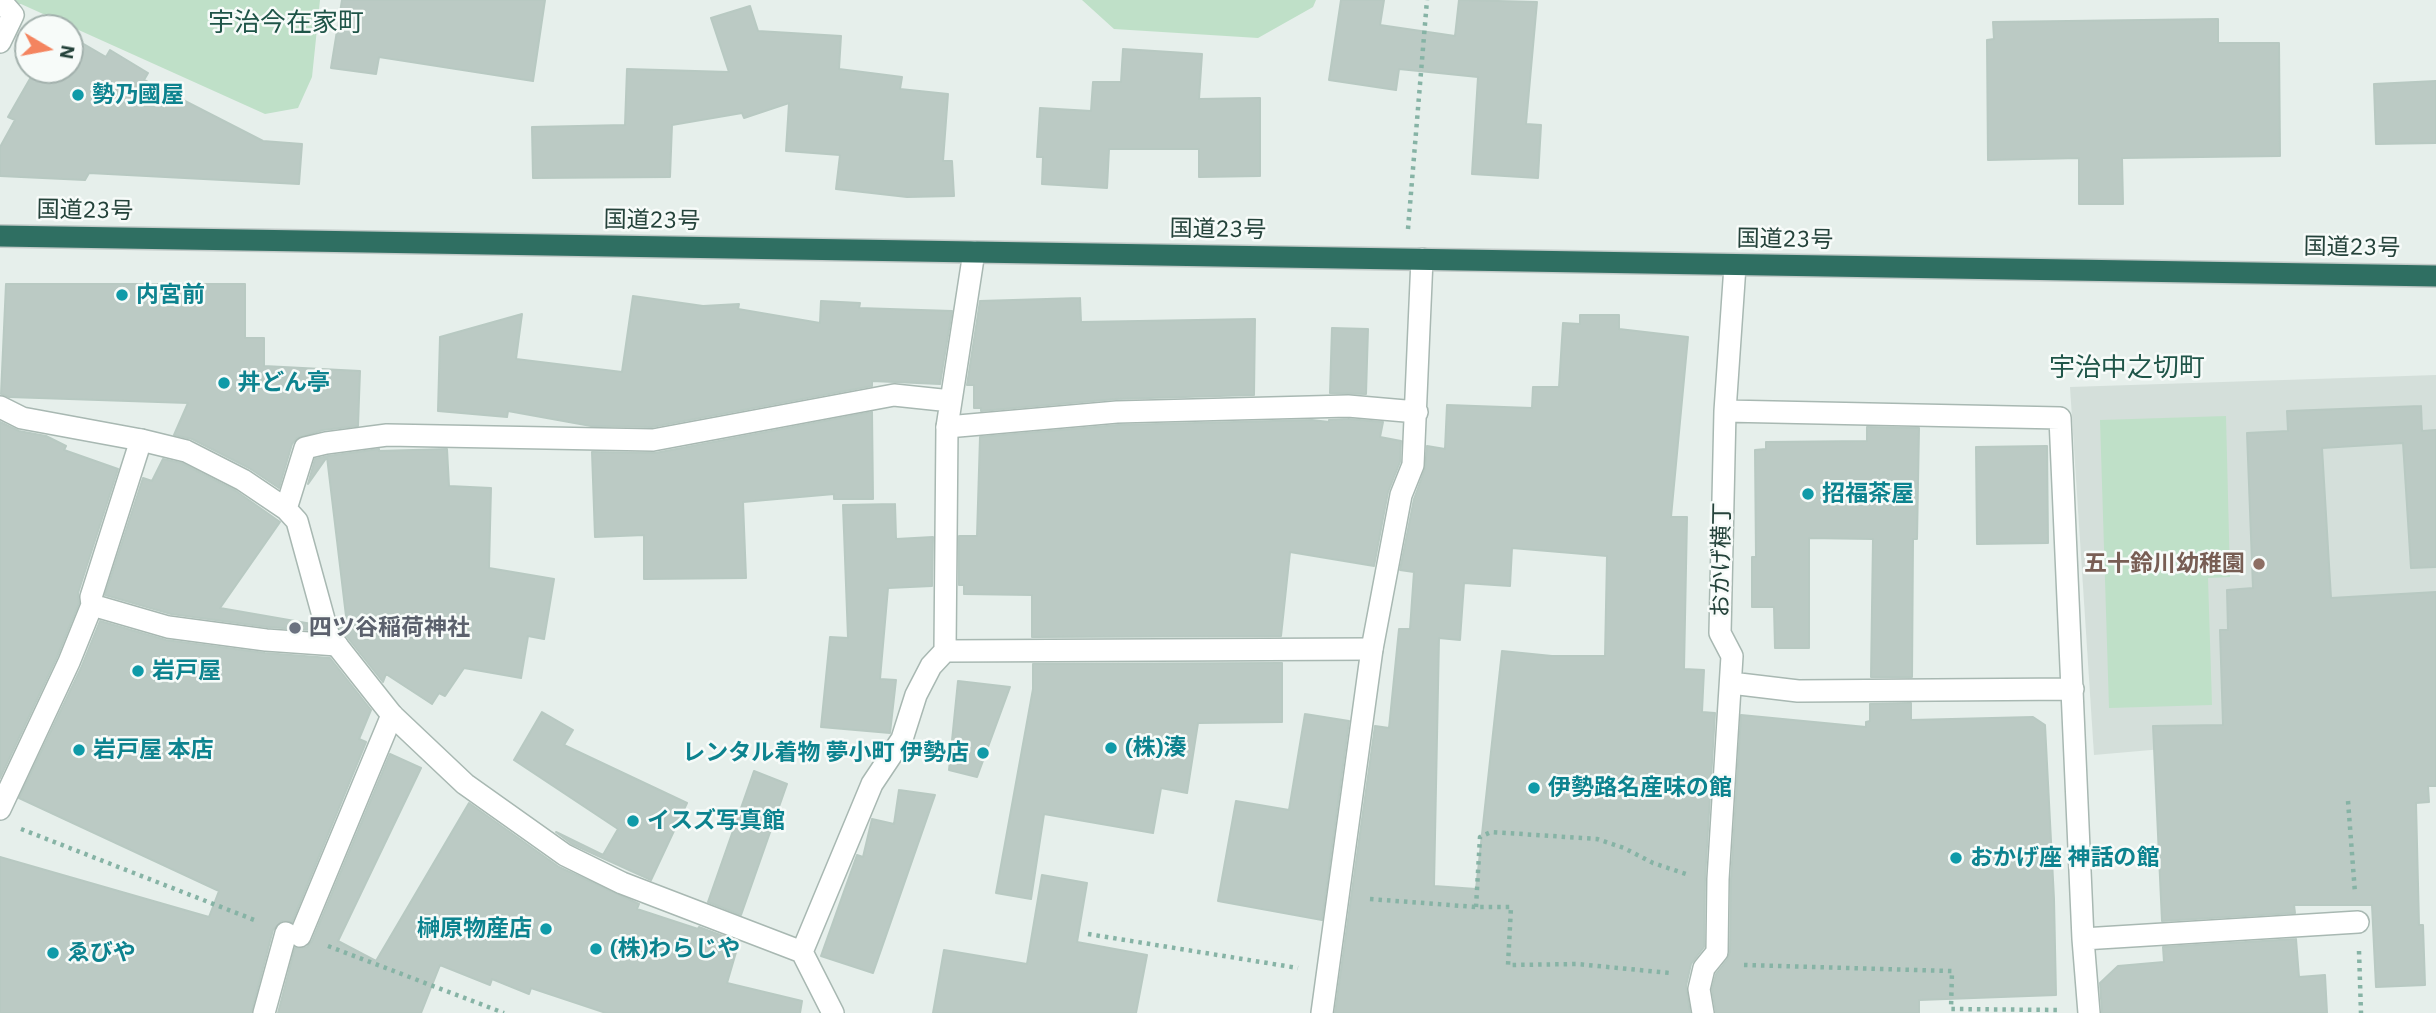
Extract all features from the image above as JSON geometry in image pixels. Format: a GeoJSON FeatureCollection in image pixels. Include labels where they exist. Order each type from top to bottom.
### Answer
{"type":"FeatureCollection","features":[{"type":"Feature","properties":{"kind":"highway","name":"国道23号"},"geometry":{"type":"LineString","coordinates":[[0,236],[2436,276]]}},
{"type":"Feature","properties":{"kind":"street"},"geometry":{"type":"LineString","coordinates":[[0,0],[13,15],[0,42]]}},
{"type":"Feature","properties":{"kind":"street"},"geometry":{"type":"LineString","coordinates":[[802,952],[872,784],[902,739],[916,695],[931,666],[945,651],[947,427],[974,252]]}},
{"type":"Feature","properties":{"kind":"street"},"geometry":{"type":"LineString","coordinates":[[1322,1013],[1372,649],[1401,495],[1413,465],[1417,412],[1414,259]]}},
{"type":"Feature","properties":{"kind":"street","name":"おかげ横丁"},"geometry":{"type":"LineString","coordinates":[[1703,1013],[1699,989],[1704,968],[1717,952],[1718,879],[1731,683],[1732,656],[1720,633],[1726,411],[1735,266]]}},
{"type":"Feature","properties":{"kind":"street"},"geometry":{"type":"LineString","coordinates":[[286,509],[305,448],[326,443],[399,435],[653,440],[894,395],[951,401]]}},
{"type":"Feature","properties":{"kind":"street"},"geometry":{"type":"LineString","coordinates":[[947,427],[1130,411],[1348,406],[1417,412]]}},
{"type":"Feature","properties":{"kind":"street"},"geometry":{"type":"LineString","coordinates":[[0,407],[22,418],[186,451],[243,480],[286,509],[297,521],[328,634],[393,715],[465,784],[565,855],[622,883],[802,952],[833,1013]]}},
{"type":"Feature","properties":{"kind":"street"},"geometry":{"type":"LineString","coordinates":[[1726,411],[2060,418],[2083,939],[2089,1012]]}},
{"type":"Feature","properties":{"kind":"street"},"geometry":{"type":"LineString","coordinates":[[0,809],[69,663],[92,605],[91,597],[141,440]]}},
{"type":"Feature","properties":{"kind":"street"},"geometry":{"type":"LineString","coordinates":[[92,605],[168,627],[267,640],[337,645]]}},
{"type":"Feature","properties":{"kind":"street"},"geometry":{"type":"LineString","coordinates":[[945,651],[1372,649]]}},
{"type":"Feature","properties":{"kind":"street"},"geometry":{"type":"LineString","coordinates":[[1731,683],[1798,691],[2073,688]]}},
{"type":"Feature","properties":{"kind":"street"},"geometry":{"type":"LineString","coordinates":[[264,1013],[293,934],[393,715]]}},
{"type":"Feature","properties":{"kind":"street"},"geometry":{"type":"LineString","coordinates":[[2083,939],[2358,922]]}},
{"type":"Feature","properties":{"kind":"path"},"geometry":{"type":"LineString","coordinates":[[1414,259],[1427,0]]}},
{"type":"Feature","properties":{"kind":"path"},"geometry":{"type":"LineString","coordinates":[[13,826],[504,1013]]}},
{"type":"Feature","properties":{"kind":"path"},"geometry":{"type":"LineString","coordinates":[[1476,907],[1480,837],[1491,832],[1597,839],[1685,874],[1718,879]]}},
{"type":"Feature","properties":{"kind":"path"},"geometry":{"type":"LineString","coordinates":[[1337,897],[1511,907],[1508,965],[1577,964],[1687,975],[1724,964],[1952,971],[1951,1009],[2089,1012]]}},
{"type":"Feature","properties":{"kind":"path"},"geometry":{"type":"LineString","coordinates":[[1088,934],[1329,973]]}},
{"type":"Feature","properties":{"kind":"shaded area","name":"五十鈴川幼稚園"},"geometry":{"type":"Polygon","coordinates":[[[2436,375],[2436,725],[2094,755],[2070,387],[2436,375]]]}},
{"type":"Feature","properties":{"kind":"green space"},"geometry":{"type":"Polygon","coordinates":[[[0,0],[320,0],[312,77],[298,108],[265,114],[84,32],[84,14],[43,14],[21,4],[0,5],[0,0]]]}},
{"type":"Feature","properties":{"kind":"green space"},"geometry":{"type":"Polygon","coordinates":[[[1082,0],[1316,0],[1313,7],[1258,38],[1114,29],[1082,0]]]}},
{"type":"Feature","properties":{"kind":"green space"},"geometry":{"type":"Polygon","coordinates":[[[2226,416],[2230,577],[2208,578],[2212,705],[2109,708],[2100,420],[2226,416]]]}},
{"type":"Feature","properties":{"kind":"building"},"geometry":{"type":"Polygon","coordinates":[[[342,0],[545,0],[533,81],[379,57],[376,74],[331,68],[342,0]]]}},
{"type":"Feature","properties":{"kind":"building"},"geometry":{"type":"Polygon","coordinates":[[[1341,0],[1384,0],[1380,25],[1455,36],[1459,0],[1537,2],[1526,124],[1541,125],[1538,178],[1472,174],[1478,77],[1399,69],[1396,90],[1329,80],[1341,0]]]}},
{"type":"Feature","properties":{"kind":"building"},"geometry":{"type":"Polygon","coordinates":[[[750,6],[758,31],[841,36],[839,69],[902,77],[900,89],[948,94],[943,161],[952,161],[954,196],[907,197],[836,189],[840,155],[786,151],[789,103],[744,118],[742,113],[672,125],[670,177],[533,178],[532,127],[625,125],[627,69],[729,72],[711,18],[750,6]]]}},
{"type":"Feature","properties":{"kind":"building"},"geometry":{"type":"Polygon","coordinates":[[[2218,19],[2218,43],[2279,43],[2280,156],[2122,158],[2123,204],[2079,204],[2079,158],[1988,160],[1987,40],[1994,39],[1993,22],[2218,19]]]}},
{"type":"Feature","properties":{"kind":"building"},"geometry":{"type":"Polygon","coordinates":[[[84,44],[106,57],[110,50],[148,73],[144,80],[263,141],[302,144],[299,184],[89,173],[85,180],[0,176],[0,147],[15,120],[8,117],[27,84],[84,84],[84,44]]]}},
{"type":"Feature","properties":{"kind":"building"},"geometry":{"type":"Polygon","coordinates":[[[1123,49],[1202,54],[1199,99],[1260,98],[1260,176],[1199,177],[1199,149],[1109,149],[1107,188],[1042,184],[1043,157],[1037,157],[1040,108],[1091,111],[1093,82],[1121,82],[1123,49]]]}},
{"type":"Feature","properties":{"kind":"building"},"geometry":{"type":"Polygon","coordinates":[[[2436,81],[2436,143],[2376,144],[2374,84],[2436,81]]]}},
{"type":"Feature","properties":{"kind":"building"},"geometry":{"type":"Polygon","coordinates":[[[6,284],[245,284],[245,338],[264,338],[264,366],[360,371],[358,426],[323,430],[297,438],[292,444],[279,488],[249,468],[192,439],[174,435],[188,403],[9,397],[1,394],[6,284]]]}},
{"type":"Feature","properties":{"kind":"building"},"geometry":{"type":"Polygon","coordinates":[[[633,296],[703,306],[739,304],[738,309],[820,323],[821,301],[860,303],[859,308],[952,311],[940,384],[872,381],[872,386],[652,427],[591,426],[508,411],[507,417],[438,411],[440,337],[522,314],[516,359],[622,372],[633,296]]]}},
{"type":"Feature","properties":{"kind":"building"},"geometry":{"type":"Polygon","coordinates":[[[1080,298],[1081,322],[1255,319],[1254,395],[1116,399],[981,411],[981,408],[974,408],[974,385],[967,385],[980,301],[1080,298]]]}},
{"type":"Feature","properties":{"kind":"building"},"geometry":{"type":"Polygon","coordinates":[[[1580,315],[1619,315],[1619,329],[1688,337],[1671,517],[1687,517],[1684,669],[1704,670],[1702,712],[1715,713],[1705,879],[1704,947],[1691,964],[1686,986],[1690,1013],[1335,1013],[1375,726],[1389,728],[1399,629],[1410,629],[1414,572],[1400,570],[1414,499],[1425,469],[1427,446],[1445,449],[1447,405],[1532,408],[1533,387],[1559,387],[1563,323],[1580,324],[1580,315]],[[1512,548],[1510,586],[1464,583],[1460,640],[1439,638],[1434,886],[1476,889],[1502,651],[1552,656],[1605,656],[1607,556],[1512,548]]]}},
{"type":"Feature","properties":{"kind":"building"},"geometry":{"type":"Polygon","coordinates":[[[1332,328],[1368,329],[1366,394],[1330,393],[1332,328]]]}},
{"type":"Feature","properties":{"kind":"building"},"geometry":{"type":"Polygon","coordinates":[[[2421,406],[2422,431],[2436,430],[2436,567],[2411,568],[2403,443],[2322,448],[2331,598],[2436,592],[2436,786],[2428,786],[2429,802],[2416,803],[2419,925],[2423,925],[2425,985],[2376,987],[2372,905],[2294,905],[2295,913],[2162,921],[2153,726],[2223,725],[2220,630],[2228,630],[2227,590],[2253,588],[2247,433],[2288,431],[2287,411],[2421,406]]]}},
{"type":"Feature","properties":{"kind":"building"},"geometry":{"type":"Polygon","coordinates":[[[872,412],[873,499],[834,499],[834,494],[743,502],[746,578],[644,579],[644,535],[595,537],[592,452],[655,453],[872,412]]]}},
{"type":"Feature","properties":{"kind":"building"},"geometry":{"type":"Polygon","coordinates":[[[1348,419],[1383,422],[1380,437],[1401,441],[1400,462],[1388,492],[1374,566],[1290,552],[1281,636],[1032,637],[1032,595],[964,594],[964,585],[959,585],[959,536],[977,536],[980,437],[1118,425],[1312,420],[1329,422],[1348,419]]]}},
{"type":"Feature","properties":{"kind":"building"},"geometry":{"type":"Polygon","coordinates":[[[0,422],[19,431],[46,436],[66,446],[64,450],[118,469],[78,593],[79,603],[57,657],[0,778],[0,422]]]}},
{"type":"Feature","properties":{"kind":"building"},"geometry":{"type":"Polygon","coordinates":[[[1867,427],[1919,428],[1917,539],[1913,539],[1912,677],[1871,677],[1873,539],[1809,538],[1809,648],[1775,648],[1774,607],[1752,607],[1752,557],[1756,557],[1755,450],[1766,449],[1766,442],[1867,441],[1867,427]]]}},
{"type":"Feature","properties":{"kind":"building"},"geometry":{"type":"Polygon","coordinates":[[[2047,446],[2048,543],[1977,544],[1976,447],[2047,446]]]}},
{"type":"Feature","properties":{"kind":"building"},"geometry":{"type":"Polygon","coordinates":[[[379,449],[447,449],[449,486],[491,488],[489,568],[554,579],[544,639],[528,636],[521,678],[464,668],[445,696],[439,693],[432,704],[386,674],[383,682],[340,628],[337,618],[346,616],[327,457],[308,484],[315,459],[328,456],[379,449]]]}},
{"type":"Feature","properties":{"kind":"building"},"geometry":{"type":"Polygon","coordinates":[[[163,459],[181,463],[236,491],[280,522],[220,608],[312,624],[313,630],[267,627],[171,614],[105,595],[143,478],[152,481],[163,459]]]}},
{"type":"Feature","properties":{"kind":"building"},"geometry":{"type":"Polygon","coordinates":[[[895,504],[896,539],[933,537],[932,586],[888,588],[880,679],[896,680],[890,733],[821,727],[830,637],[848,638],[843,505],[895,504]]]}},
{"type":"Feature","properties":{"kind":"building"},"geometry":{"type":"Polygon","coordinates":[[[100,621],[166,640],[265,653],[330,658],[371,710],[359,739],[366,742],[292,922],[282,921],[273,930],[251,1013],[0,1013],[0,857],[209,917],[219,891],[19,798],[81,668],[100,621]]]}},
{"type":"Feature","properties":{"kind":"building","name":"(株)湊"},"geometry":{"type":"Polygon","coordinates":[[[1282,663],[1282,722],[1198,723],[1187,793],[1161,788],[1153,833],[1044,814],[1031,899],[996,893],[1033,689],[1033,664],[1282,663]]]}},
{"type":"Feature","properties":{"kind":"building"},"geometry":{"type":"Polygon","coordinates":[[[958,681],[1010,687],[977,777],[949,770],[958,681]]]}},
{"type":"Feature","properties":{"kind":"building"},"geometry":{"type":"Polygon","coordinates":[[[1911,703],[1911,720],[2033,717],[2045,725],[2056,995],[1919,1000],[1919,1013],[1716,1013],[1712,989],[1716,974],[1730,952],[1731,879],[1741,715],[1866,727],[1866,722],[1870,721],[1870,704],[1911,703]]]}},
{"type":"Feature","properties":{"kind":"building"},"geometry":{"type":"Polygon","coordinates":[[[542,712],[573,730],[564,745],[687,803],[651,880],[572,844],[556,832],[603,855],[618,829],[514,760],[542,712]]]}},
{"type":"Feature","properties":{"kind":"building"},"geometry":{"type":"Polygon","coordinates":[[[1305,714],[1349,721],[1322,920],[1218,901],[1236,801],[1289,810],[1305,714]]]}},
{"type":"Feature","properties":{"kind":"building"},"geometry":{"type":"Polygon","coordinates":[[[390,754],[421,768],[338,941],[376,961],[469,803],[559,867],[639,904],[637,909],[739,942],[727,983],[802,1001],[800,1013],[606,1013],[531,988],[529,994],[492,979],[490,985],[440,965],[421,1013],[278,1013],[295,948],[307,947],[312,941],[390,754]]]}},
{"type":"Feature","properties":{"kind":"building"},"geometry":{"type":"Polygon","coordinates":[[[754,771],[787,784],[741,915],[708,902],[754,771]]]}},
{"type":"Feature","properties":{"kind":"building"},"geometry":{"type":"Polygon","coordinates":[[[899,790],[935,795],[873,973],[821,956],[857,855],[863,857],[872,819],[894,824],[899,790]]]}},
{"type":"Feature","properties":{"kind":"building"},"geometry":{"type":"Polygon","coordinates":[[[1042,875],[1087,883],[1077,942],[1147,955],[1136,1013],[933,1013],[944,950],[1027,964],[1042,875]]]}},
{"type":"Feature","properties":{"kind":"building"},"geometry":{"type":"Polygon","coordinates":[[[2296,939],[2299,977],[2325,975],[2327,1013],[2102,1013],[2100,983],[2118,966],[2164,962],[2163,947],[2296,939]]]}},
{"type":"Feature","properties":{"kind":"place","name":"勢乃國屋"},"geometry":{"type":"Point","coordinates":[78,95]}},
{"type":"Feature","properties":{"kind":"place","name":"内宮前"},"geometry":{"type":"Point","coordinates":[122,295]}},
{"type":"Feature","properties":{"kind":"place","name":"丼どん亭"},"geometry":{"type":"Point","coordinates":[224,383]}},
{"type":"Feature","properties":{"kind":"place","name":"招福茶屋"},"geometry":{"type":"Point","coordinates":[1808,494]}},
{"type":"Feature","properties":{"kind":"place","name":"五十鈴川幼稚園"},"geometry":{"type":"Point","coordinates":[2259,564]}},
{"type":"Feature","properties":{"kind":"place","name":"四ツ谷稲荷神社"},"geometry":{"type":"Point","coordinates":[295,628]}},
{"type":"Feature","properties":{"kind":"place","name":"岩戸屋"},"geometry":{"type":"Point","coordinates":[138,671]}},
{"type":"Feature","properties":{"kind":"place","name":"(株)湊"},"geometry":{"type":"Point","coordinates":[1111,748]}},
{"type":"Feature","properties":{"kind":"place","name":"岩戸屋 本店"},"geometry":{"type":"Point","coordinates":[79,750]}},
{"type":"Feature","properties":{"kind":"place","name":"レンタル着物 夢小町 伊勢店"},"geometry":{"type":"Point","coordinates":[983,753]}},
{"type":"Feature","properties":{"kind":"place","name":"伊勢路名産味の館"},"geometry":{"type":"Point","coordinates":[1534,788]}},
{"type":"Feature","properties":{"kind":"place","name":"イスズ写真館"},"geometry":{"type":"Point","coordinates":[633,821]}},
{"type":"Feature","properties":{"kind":"place","name":"おかげ座 神話の館"},"geometry":{"type":"Point","coordinates":[1956,858]}},
{"type":"Feature","properties":{"kind":"place","name":"榊原物産店"},"geometry":{"type":"Point","coordinates":[546,929]}},
{"type":"Feature","properties":{"kind":"place","name":"(株)わらじや"},"geometry":{"type":"Point","coordinates":[596,949]}},
{"type":"Feature","properties":{"kind":"place","name":"ゑびや"},"geometry":{"type":"Point","coordinates":[53,953]}},
{"type":"Feature","properties":{"kind":"district","name":"宇治今在家町"},"geometry":{"type":"Point","coordinates":[286,23]}},
{"type":"Feature","properties":{"kind":"district","name":"宇治中之切町"},"geometry":{"type":"Point","coordinates":[2127,368]}}]}
